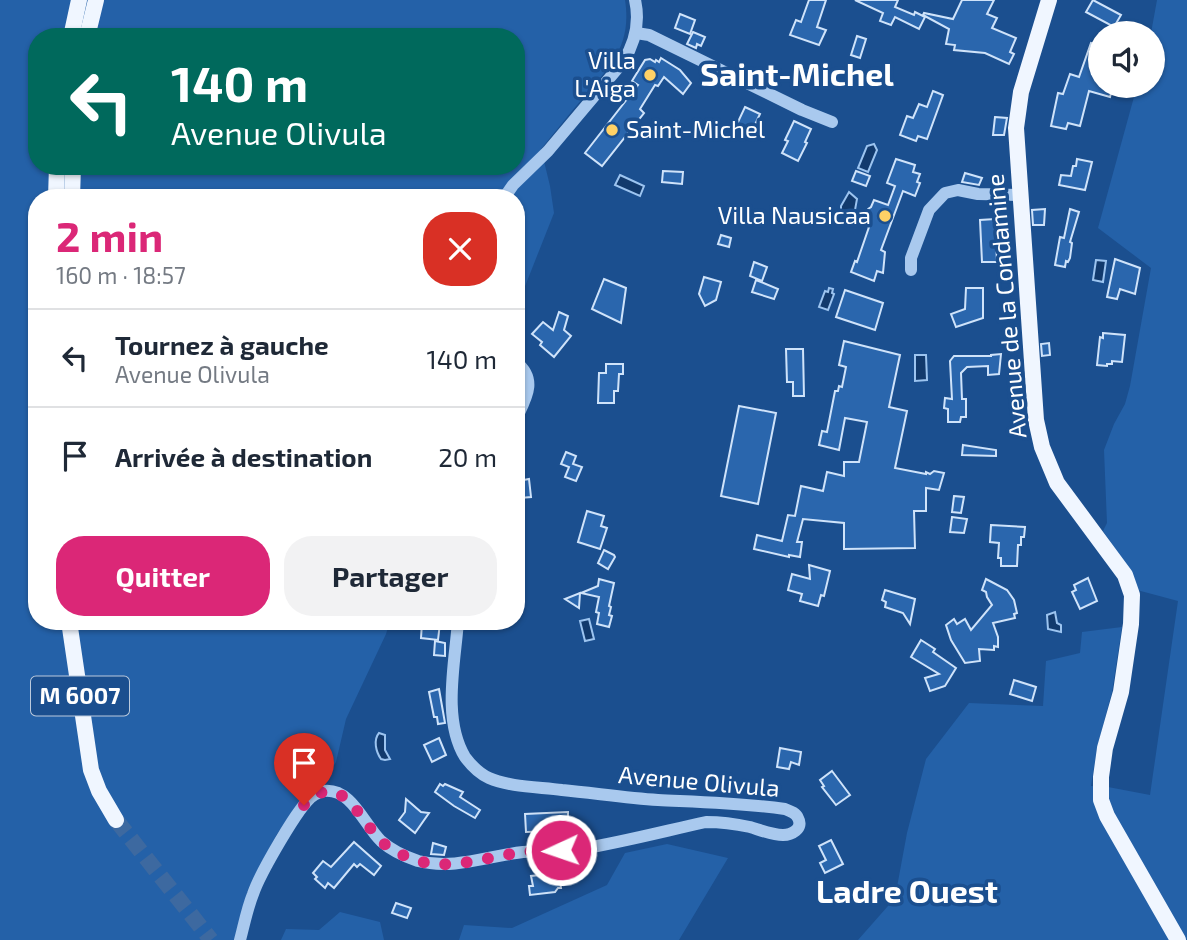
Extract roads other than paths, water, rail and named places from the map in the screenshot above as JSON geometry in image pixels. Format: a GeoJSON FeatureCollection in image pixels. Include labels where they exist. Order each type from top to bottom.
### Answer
{"type":"FeatureCollection","features":[{"type":"Feature","properties":{"kind":"main road"},"geometry":{"type":"LineString","coordinates":[[73,28],[79,0]]}},
{"type":"Feature","properties":{"kind":"main road"},"geometry":{"type":"LineString","coordinates":[[89,28],[96,0]]}},
{"type":"Feature","properties":{"kind":"main road","name":"Avenue de la Condamine"},"geometry":{"type":"LineString","coordinates":[[1049,0],[1021,92],[1016,128],[1034,399],[1042,447],[1057,483],[1125,575],[1132,595],[1127,658],[1121,692],[1103,758],[1101,800],[1107,816],[1178,940]]}},
{"type":"Feature","properties":{"kind":"main road","name":"M 6007"},"geometry":{"type":"LineString","coordinates":[[70,630],[91,770],[116,820]]}},
{"type":"Feature","properties":{"kind":"street"},"geometry":{"type":"LineString","coordinates":[[525,173],[548,150],[628,54],[636,33],[635,0]]}},
{"type":"Feature","properties":{"kind":"street"},"geometry":{"type":"LineString","coordinates":[[636,33],[649,35],[832,122]]}},
{"type":"Feature","properties":{"kind":"street"},"geometry":{"type":"LineString","coordinates":[[510,189],[523,175]]}},
{"type":"Feature","properties":{"kind":"street"},"geometry":{"type":"LineString","coordinates":[[911,270],[911,258],[929,210],[945,193],[958,190],[978,194],[1020,195]]}},
{"type":"Feature","properties":{"kind":"street"},"geometry":{"type":"LineString","coordinates":[[525,372],[529,386],[525,399]]}},
{"type":"Feature","properties":{"kind":"street","name":"Avenue Olivula"},"geometry":{"type":"LineString","coordinates":[[240,940],[254,892],[283,837],[304,805],[314,795],[325,791],[347,799],[382,842],[392,849],[417,860],[444,865],[523,852],[580,849],[706,822],[746,826],[784,835],[798,829],[799,819],[785,809],[715,802],[655,800],[546,788],[488,778],[466,758],[454,724],[452,705],[457,630]]}},
{"type":"Feature","properties":{"kind":"tunnel"},"geometry":{"type":"LineString","coordinates":[[116,820],[211,940]]}},
{"type":"Feature","properties":{"kind":"place","name":"Villa L'Aiga"},"geometry":{"type":"Point","coordinates":[650,75]}},
{"type":"Feature","properties":{"kind":"place","name":"Saint-Michel"},"geometry":{"type":"Point","coordinates":[612,130]}},
{"type":"Feature","properties":{"kind":"place","name":"Villa Nausicaa"},"geometry":{"type":"Point","coordinates":[885,216]}},
{"type":"Feature","properties":{"kind":"district","name":"Saint-Michel"},"geometry":{"type":"Point","coordinates":[797,75]}},
{"type":"Feature","properties":{"kind":"district","name":"Ladre Ouest"},"geometry":{"type":"Point","coordinates":[907,892]}}]}
